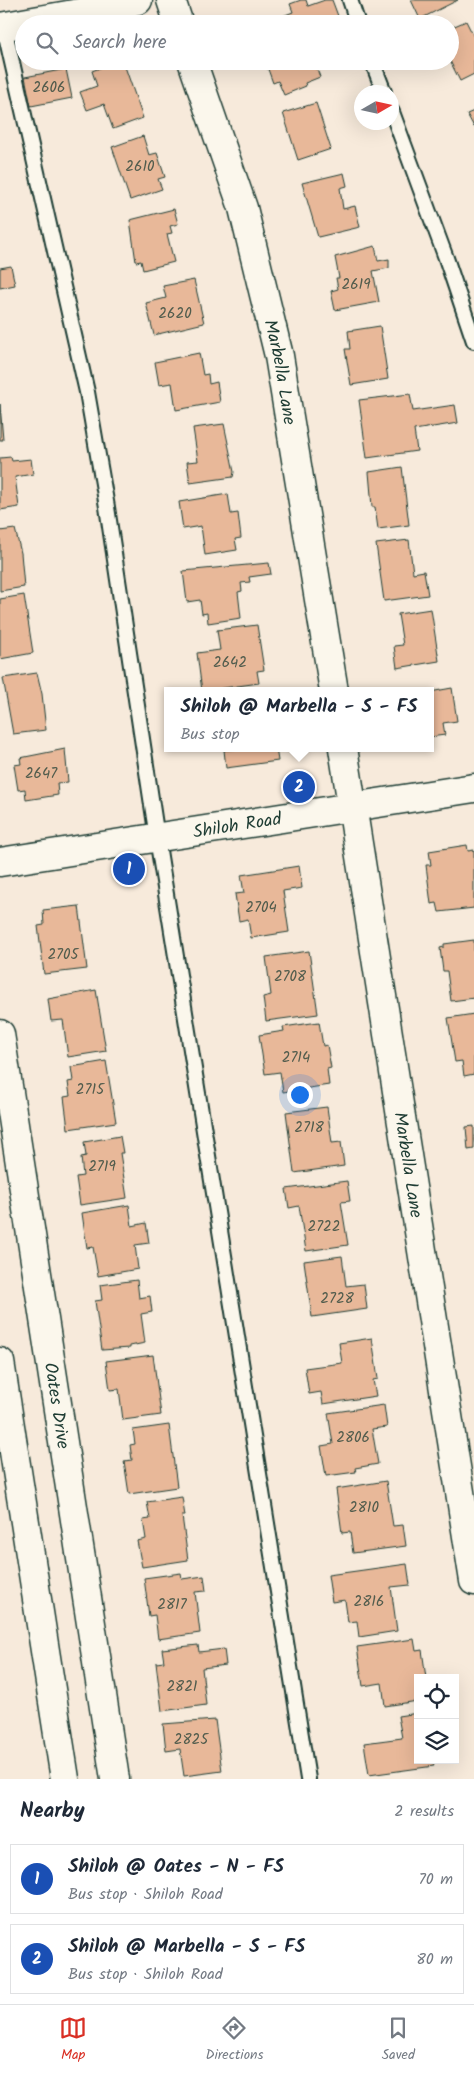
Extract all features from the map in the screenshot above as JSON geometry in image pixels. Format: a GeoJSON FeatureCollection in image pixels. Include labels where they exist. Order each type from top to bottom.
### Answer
{"type":"FeatureCollection","features":[{"type":"Feature","properties":{"kind":"street"},"geometry":{"type":"LineString","coordinates":[[68,15],[138,0]]}},
{"type":"Feature","properties":{"kind":"street"},"geometry":{"type":"LineString","coordinates":[[171,0],[176,15]]}},
{"type":"Feature","properties":{"kind":"street"},"geometry":{"type":"LineString","coordinates":[[2,27],[15,25]]}},
{"type":"Feature","properties":{"kind":"street","name":"Marbella Lane"},"geometry":{"type":"LineString","coordinates":[[195,70],[243,208],[279,356],[333,687]]}},
{"type":"Feature","properties":{"kind":"street","name":"Marbella Lane"},"geometry":{"type":"LineString","coordinates":[[344,752],[474,1581]]}},
{"type":"Feature","properties":{"kind":"street","name":"Shiloh Road"},"geometry":{"type":"LineString","coordinates":[[0,862],[474,788]]}},
{"type":"Feature","properties":{"kind":"street","name":"Oates Drive"},"geometry":{"type":"LineString","coordinates":[[0,1034],[115,1779]]}},
{"type":"Feature","properties":{"kind":"street"},"geometry":{"type":"LineString","coordinates":[[0,1362],[65,1779]]}},
{"type":"Feature","properties":{"kind":"lane"},"geometry":{"type":"LineString","coordinates":[[350,0],[355,15]]}},
{"type":"Feature","properties":{"kind":"lane"},"geometry":{"type":"LineString","coordinates":[[2,27],[87,392],[107,507],[157,838],[308,1779]]}},
{"type":"Feature","properties":{"kind":"lane"},"geometry":{"type":"LineString","coordinates":[[375,70],[381,85]]}},
{"type":"Feature","properties":{"kind":"lane"},"geometry":{"type":"LineString","coordinates":[[399,130],[446,258],[474,342]]}},
{"type":"Feature","properties":{"kind":"building"},"geometry":{"type":"Polygon","coordinates":[[[306,0],[308,6],[325,0],[332,0],[338,15],[285,15],[293,12],[290,4],[306,0]]]}},
{"type":"Feature","properties":{"kind":"building"},"geometry":{"type":"Polygon","coordinates":[[[411,0],[458,0],[428,15],[418,15],[411,0]]]}},
{"type":"Feature","properties":{"kind":"building"},"geometry":{"type":"Polygon","coordinates":[[[466,21],[474,37],[474,74],[460,81],[454,70],[459,70],[459,24],[466,21]]]}},
{"type":"Feature","properties":{"kind":"building"},"geometry":{"type":"Polygon","coordinates":[[[66,70],[72,98],[31,106],[25,77],[66,70]]]}},
{"type":"Feature","properties":{"kind":"building"},"geometry":{"type":"Polygon","coordinates":[[[126,70],[143,118],[113,129],[104,104],[87,110],[80,92],[97,86],[92,71],[126,70]]]}},
{"type":"Feature","properties":{"kind":"building"},"geometry":{"type":"Polygon","coordinates":[[[268,70],[317,70],[320,77],[305,83],[306,86],[284,95],[278,81],[273,83],[268,70]]]}},
{"type":"Feature","properties":{"kind":"building"},"geometry":{"type":"Polygon","coordinates":[[[316,103],[331,149],[298,160],[283,113],[316,103]]]}},
{"type":"Feature","properties":{"kind":"building"},"geometry":{"type":"Polygon","coordinates":[[[474,111],[474,127],[467,114],[474,111]]]}},
{"type":"Feature","properties":{"kind":"building"},"geometry":{"type":"Polygon","coordinates":[[[143,136],[149,155],[157,153],[165,177],[158,179],[162,189],[130,200],[112,147],[143,136]]]}},
{"type":"Feature","properties":{"kind":"building"},"geometry":{"type":"Polygon","coordinates":[[[344,173],[347,186],[340,188],[343,209],[355,206],[360,227],[318,237],[302,183],[344,173]]]}},
{"type":"Feature","properties":{"kind":"building"},"geometry":{"type":"Polygon","coordinates":[[[174,209],[178,224],[170,226],[172,233],[167,234],[174,262],[143,270],[141,261],[136,262],[130,220],[174,209]]]}},
{"type":"Feature","properties":{"kind":"building"},"geometry":{"type":"Polygon","coordinates":[[[375,246],[378,261],[389,259],[389,268],[373,271],[379,302],[335,310],[331,291],[338,289],[336,278],[339,278],[335,257],[375,246]]]}},
{"type":"Feature","properties":{"kind":"building"},"geometry":{"type":"Polygon","coordinates":[[[11,266],[15,285],[0,288],[0,268],[11,266]]]}},
{"type":"Feature","properties":{"kind":"building"},"geometry":{"type":"Polygon","coordinates":[[[194,280],[204,323],[154,335],[146,303],[166,298],[163,286],[194,280]]]}},
{"type":"Feature","properties":{"kind":"building"},"geometry":{"type":"Polygon","coordinates":[[[380,326],[388,379],[351,385],[345,349],[350,349],[348,331],[380,326]]]}},
{"type":"Feature","properties":{"kind":"building"},"geometry":{"type":"Polygon","coordinates":[[[199,353],[203,375],[208,374],[209,384],[217,382],[220,402],[176,410],[172,383],[159,385],[155,362],[199,353]]]}},
{"type":"Feature","properties":{"kind":"building"},"geometry":{"type":"Polygon","coordinates":[[[410,394],[413,411],[455,405],[458,423],[414,430],[417,451],[367,458],[359,400],[410,394]]]}},
{"type":"Feature","properties":{"kind":"building"},"geometry":{"type":"Polygon","coordinates":[[[0,404],[3,440],[0,440],[0,404]]]}},
{"type":"Feature","properties":{"kind":"building"},"geometry":{"type":"Polygon","coordinates":[[[224,424],[234,472],[233,477],[190,483],[187,462],[198,461],[193,428],[224,424]]]}},
{"type":"Feature","properties":{"kind":"building"},"geometry":{"type":"Polygon","coordinates":[[[11,457],[12,461],[31,459],[33,474],[15,477],[19,507],[0,510],[0,458],[11,457]]]}},
{"type":"Feature","properties":{"kind":"building"},"geometry":{"type":"Polygon","coordinates":[[[402,467],[409,525],[378,529],[375,507],[372,507],[369,472],[402,467]]]}},
{"type":"Feature","properties":{"kind":"building"},"geometry":{"type":"Polygon","coordinates":[[[228,494],[231,514],[238,513],[241,538],[235,539],[237,550],[205,555],[201,526],[183,529],[179,502],[228,494]]]}},
{"type":"Feature","properties":{"kind":"building"},"geometry":{"type":"Polygon","coordinates":[[[15,529],[21,553],[24,587],[0,591],[0,531],[15,529]]]}},
{"type":"Feature","properties":{"kind":"building"},"geometry":{"type":"Polygon","coordinates":[[[409,540],[413,573],[424,571],[428,595],[384,601],[376,544],[409,540]]]}},
{"type":"Feature","properties":{"kind":"building"},"geometry":{"type":"Polygon","coordinates":[[[269,563],[271,574],[249,577],[250,582],[241,583],[242,591],[238,592],[241,618],[208,623],[207,613],[202,614],[200,600],[187,602],[183,571],[269,563]]]}},
{"type":"Feature","properties":{"kind":"building"},"geometry":{"type":"Polygon","coordinates":[[[24,595],[33,653],[0,659],[0,599],[24,595]]]}},
{"type":"Feature","properties":{"kind":"building"},"geometry":{"type":"Polygon","coordinates":[[[431,609],[439,661],[397,668],[394,646],[403,645],[398,614],[431,609]]]}},
{"type":"Feature","properties":{"kind":"building"},"geometry":{"type":"Polygon","coordinates":[[[257,625],[264,670],[257,671],[259,683],[230,687],[201,687],[197,653],[220,650],[217,630],[257,625]]]}},
{"type":"Feature","properties":{"kind":"building"},"geometry":{"type":"Polygon","coordinates":[[[37,673],[42,694],[46,730],[13,734],[3,678],[37,673]]]}},
{"type":"Feature","properties":{"kind":"building"},"geometry":{"type":"Polygon","coordinates":[[[452,688],[457,721],[443,723],[445,735],[434,736],[434,691],[452,688]]]}},
{"type":"Feature","properties":{"kind":"building"},"geometry":{"type":"Polygon","coordinates":[[[65,749],[68,782],[57,783],[58,795],[26,800],[25,789],[18,790],[14,765],[21,764],[20,758],[65,749]]]}},
{"type":"Feature","properties":{"kind":"building"},"geometry":{"type":"Polygon","coordinates":[[[224,752],[277,752],[278,761],[226,768],[224,752]]]}},
{"type":"Feature","properties":{"kind":"building"},"geometry":{"type":"Polygon","coordinates":[[[467,845],[468,851],[474,850],[474,908],[439,912],[437,903],[431,904],[426,865],[431,865],[429,851],[467,845]]]}},
{"type":"Feature","properties":{"kind":"building"},"geometry":{"type":"Polygon","coordinates":[[[299,866],[302,888],[283,891],[289,932],[251,938],[248,919],[239,921],[235,894],[244,893],[241,875],[299,866]]]}},
{"type":"Feature","properties":{"kind":"building"},"geometry":{"type":"Polygon","coordinates":[[[79,906],[87,969],[44,974],[38,926],[44,925],[43,910],[79,906]]]}},
{"type":"Feature","properties":{"kind":"building"},"geometry":{"type":"Polygon","coordinates":[[[474,940],[474,998],[451,1001],[447,971],[443,971],[440,948],[444,947],[444,944],[474,940]]]}},
{"type":"Feature","properties":{"kind":"building"},"geometry":{"type":"Polygon","coordinates":[[[309,951],[318,1014],[266,1021],[263,997],[271,995],[266,957],[309,951]]]}},
{"type":"Feature","properties":{"kind":"building"},"geometry":{"type":"Polygon","coordinates":[[[96,990],[106,1051],[68,1057],[63,1020],[51,1021],[48,999],[96,990]]]}},
{"type":"Feature","properties":{"kind":"building"},"geometry":{"type":"Polygon","coordinates":[[[474,1014],[474,1074],[464,1076],[462,1061],[455,1062],[448,1018],[474,1014]]]}},
{"type":"Feature","properties":{"kind":"building"},"geometry":{"type":"Polygon","coordinates":[[[319,1022],[323,1046],[327,1045],[331,1068],[327,1069],[329,1085],[283,1092],[280,1072],[265,1074],[259,1035],[284,1031],[283,1027],[319,1022]]]}},
{"type":"Feature","properties":{"kind":"building"},"geometry":{"type":"Polygon","coordinates":[[[106,1061],[116,1122],[68,1129],[64,1097],[70,1096],[68,1082],[73,1081],[71,1067],[106,1061]]]}},
{"type":"Feature","properties":{"kind":"building"},"geometry":{"type":"Polygon","coordinates":[[[327,1107],[332,1143],[341,1142],[344,1166],[294,1173],[286,1112],[327,1107]]]}},
{"type":"Feature","properties":{"kind":"building"},"geometry":{"type":"Polygon","coordinates":[[[474,1126],[474,1149],[468,1150],[466,1127],[474,1126]]]}},
{"type":"Feature","properties":{"kind":"building"},"geometry":{"type":"Polygon","coordinates":[[[120,1136],[123,1153],[120,1153],[127,1198],[80,1205],[76,1177],[83,1176],[81,1157],[86,1156],[84,1142],[120,1136]]]}},
{"type":"Feature","properties":{"kind":"building"},"geometry":{"type":"Polygon","coordinates":[[[347,1181],[350,1201],[341,1202],[348,1245],[306,1251],[299,1206],[289,1208],[286,1189],[347,1181]]]}},
{"type":"Feature","properties":{"kind":"building"},"geometry":{"type":"Polygon","coordinates":[[[129,1205],[132,1226],[146,1223],[149,1243],[135,1245],[138,1269],[98,1276],[93,1247],[87,1248],[82,1213],[129,1205]]]}},
{"type":"Feature","properties":{"kind":"building"},"geometry":{"type":"Polygon","coordinates":[[[342,1256],[346,1286],[364,1284],[367,1309],[312,1317],[304,1261],[342,1256]]]}},
{"type":"Feature","properties":{"kind":"building"},"geometry":{"type":"Polygon","coordinates":[[[137,1280],[139,1298],[150,1296],[152,1312],[141,1314],[145,1343],[130,1346],[130,1348],[102,1350],[95,1301],[102,1300],[100,1285],[137,1280]]]}},
{"type":"Feature","properties":{"kind":"building"},"geometry":{"type":"Polygon","coordinates":[[[372,1338],[378,1379],[373,1380],[376,1396],[323,1404],[321,1392],[309,1394],[305,1368],[342,1363],[339,1343],[372,1338]]]}},
{"type":"Feature","properties":{"kind":"building"},"geometry":{"type":"Polygon","coordinates":[[[153,1355],[161,1415],[123,1420],[119,1389],[110,1390],[106,1361],[153,1355]]]}},
{"type":"Feature","properties":{"kind":"building"},"geometry":{"type":"Polygon","coordinates":[[[384,1405],[387,1427],[372,1429],[378,1464],[355,1468],[356,1472],[326,1476],[321,1446],[333,1444],[328,1413],[384,1405]]]}},
{"type":"Feature","properties":{"kind":"building"},"geometry":{"type":"Polygon","coordinates":[[[169,1425],[177,1487],[129,1494],[124,1461],[132,1460],[130,1445],[135,1444],[133,1430],[169,1425]]]}},
{"type":"Feature","properties":{"kind":"building"},"geometry":{"type":"Polygon","coordinates":[[[386,1481],[393,1526],[403,1525],[406,1546],[353,1553],[350,1532],[342,1533],[336,1489],[386,1481]]]}},
{"type":"Feature","properties":{"kind":"building"},"geometry":{"type":"Polygon","coordinates":[[[182,1497],[185,1516],[182,1516],[188,1560],[142,1567],[137,1541],[146,1539],[143,1520],[150,1519],[147,1502],[182,1497]]]}},
{"type":"Feature","properties":{"kind":"building"},"geometry":{"type":"Polygon","coordinates":[[[407,1564],[410,1585],[391,1587],[397,1631],[359,1637],[357,1621],[348,1622],[345,1600],[332,1602],[328,1575],[407,1564]]]}},
{"type":"Feature","properties":{"kind":"building"},"geometry":{"type":"Polygon","coordinates":[[[181,1573],[182,1579],[204,1576],[206,1591],[195,1592],[200,1633],[158,1639],[155,1615],[149,1616],[144,1578],[181,1573]]]}},
{"type":"Feature","properties":{"kind":"building"},"geometry":{"type":"Polygon","coordinates":[[[414,1639],[416,1651],[422,1650],[425,1674],[414,1674],[414,1702],[385,1706],[382,1683],[363,1686],[357,1647],[414,1639]]]}},
{"type":"Feature","properties":{"kind":"building"},"geometry":{"type":"Polygon","coordinates":[[[198,1645],[199,1652],[224,1649],[226,1665],[202,1668],[206,1705],[162,1711],[156,1663],[164,1662],[162,1649],[198,1645]]]}},
{"type":"Feature","properties":{"kind":"building"},"geometry":{"type":"Polygon","coordinates":[[[414,1714],[414,1764],[434,1764],[434,1766],[369,1775],[364,1743],[402,1738],[398,1716],[414,1714]]]}},
{"type":"Feature","properties":{"kind":"building"},"geometry":{"type":"Polygon","coordinates":[[[215,1720],[222,1771],[184,1776],[180,1749],[166,1751],[163,1724],[215,1720]]]}},
{"type":"Feature","properties":{"kind":"place","name":"Shiloh @ Marbella - S - FS"},"geometry":{"type":"Point","coordinates":[299,787]}},
{"type":"Feature","properties":{"kind":"place","name":"Shiloh @ Oates - N - FS"},"geometry":{"type":"Point","coordinates":[129,869]}}]}
